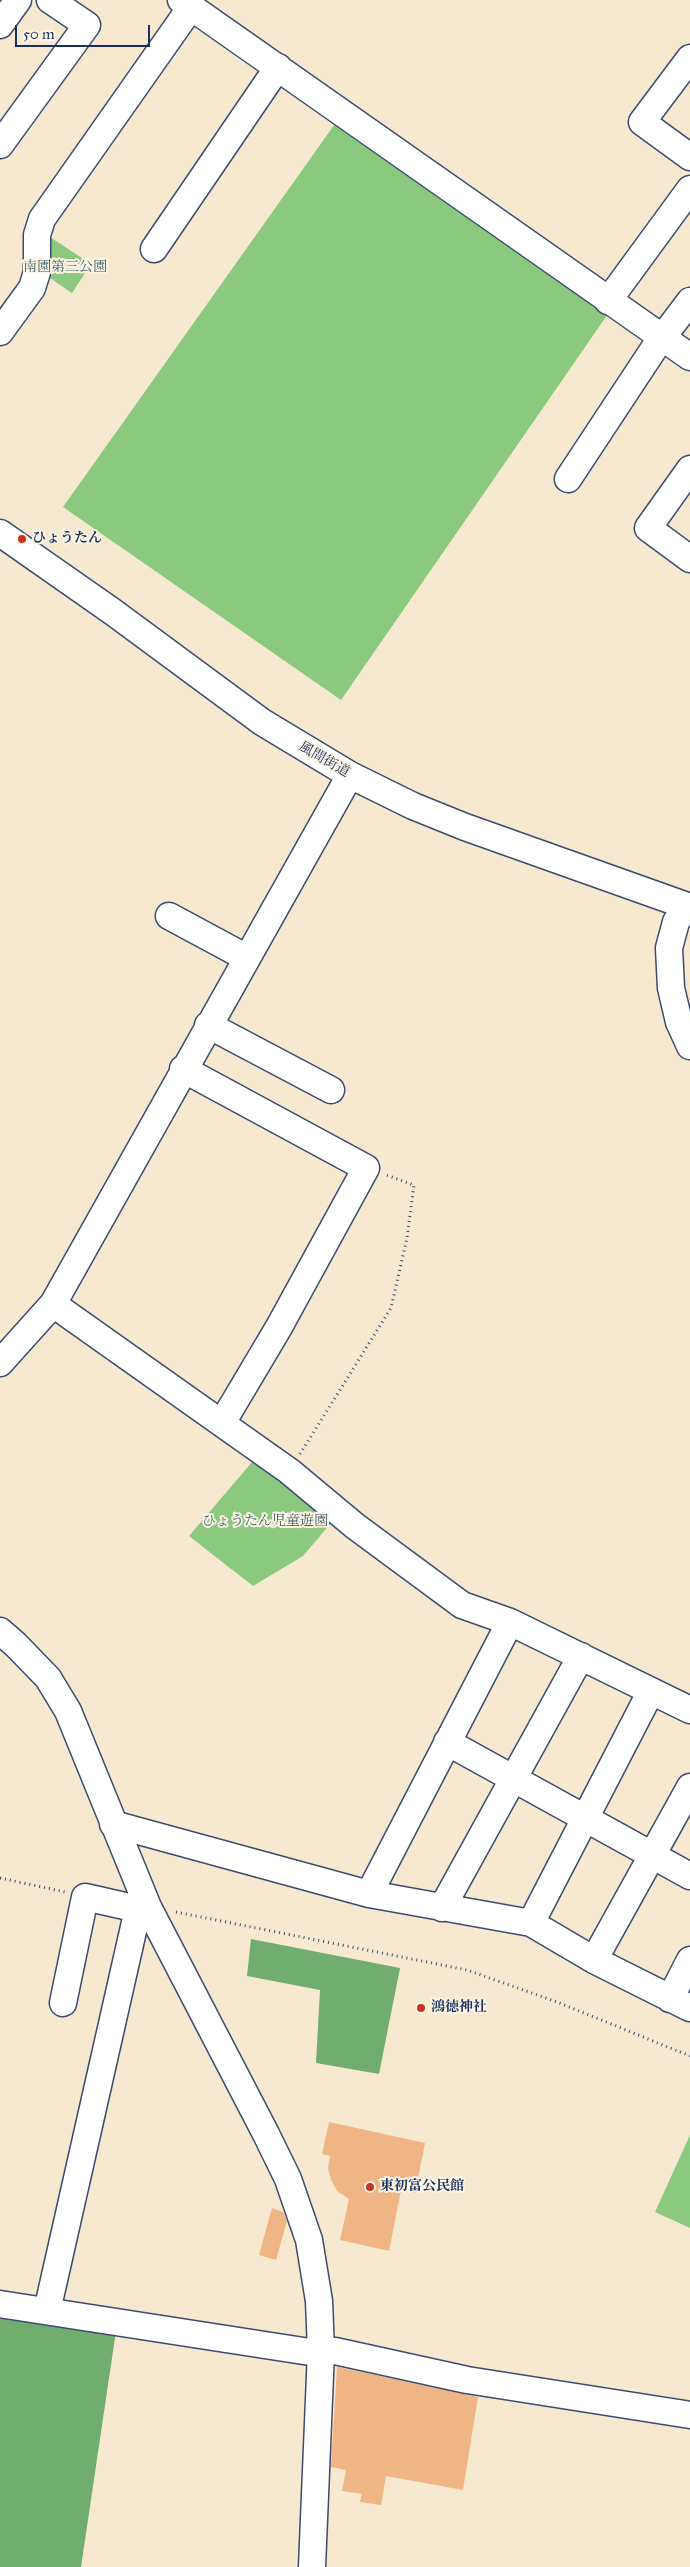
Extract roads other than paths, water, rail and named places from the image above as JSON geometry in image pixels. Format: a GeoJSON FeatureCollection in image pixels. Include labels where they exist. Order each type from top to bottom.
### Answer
{"type":"FeatureCollection","features":[{"type":"Feature","properties":{"kind":"street"},"geometry":{"type":"LineString","coordinates":[[0,25],[18,0]]}},
{"type":"Feature","properties":{"kind":"street"},"geometry":{"type":"LineString","coordinates":[[0,145],[87,25],[50,0]]}},
{"type":"Feature","properties":{"kind":"street"},"geometry":{"type":"LineString","coordinates":[[0,332],[32,288],[36,272],[37,236],[42,219],[186,4],[690,358]]}},
{"type":"Feature","properties":{"kind":"street"},"geometry":{"type":"LineString","coordinates":[[690,58],[642,122],[690,157]]}},
{"type":"Feature","properties":{"kind":"street"},"geometry":{"type":"LineString","coordinates":[[154,249],[278,68]]}},
{"type":"Feature","properties":{"kind":"street"},"geometry":{"type":"LineString","coordinates":[[608,301],[690,190]]}},
{"type":"Feature","properties":{"kind":"street"},"geometry":{"type":"LineString","coordinates":[[568,479],[662,338],[690,301]]}},
{"type":"Feature","properties":{"kind":"street"},"geometry":{"type":"LineString","coordinates":[[690,468],[648,528],[690,559]]}},
{"type":"Feature","properties":{"kind":"street","name":"風間街道"},"geometry":{"type":"LineString","coordinates":[[0,533],[114,612],[262,722],[350,775],[413,806],[465,827],[688,906]]}},
{"type":"Feature","properties":{"kind":"street"},"geometry":{"type":"LineString","coordinates":[[0,1363],[53,1304],[183,1069],[350,775]]}},
{"type":"Feature","properties":{"kind":"street"},"geometry":{"type":"LineString","coordinates":[[688,906],[676,922],[669,948],[671,988],[679,1022],[690,1046]]}},
{"type":"Feature","properties":{"kind":"street"},"geometry":{"type":"LineString","coordinates":[[169,916],[247,958]]}},
{"type":"Feature","properties":{"kind":"street"},"geometry":{"type":"LineString","coordinates":[[208,1025],[331,1090]]}},
{"type":"Feature","properties":{"kind":"street"},"geometry":{"type":"LineString","coordinates":[[183,1069],[366,1168],[279,1327],[222,1423]]}},
{"type":"Feature","properties":{"kind":"street"},"geometry":{"type":"LineString","coordinates":[[53,1304],[289,1471],[355,1526],[462,1605],[510,1622],[690,1710]]}},
{"type":"Feature","properties":{"kind":"street"},"geometry":{"type":"LineString","coordinates":[[369,1894],[510,1622]]}},
{"type":"Feature","properties":{"kind":"street"},"geometry":{"type":"LineString","coordinates":[[0,1631],[48,1678],[68,1712],[113,1824],[143,1908],[288,2179],[309,2240],[319,2300],[321,2352],[312,2567]]}},
{"type":"Feature","properties":{"kind":"street"},"geometry":{"type":"LineString","coordinates":[[442,1908],[581,1656]]}},
{"type":"Feature","properties":{"kind":"street"},"geometry":{"type":"LineString","coordinates":[[531,1923],[652,1691]]}},
{"type":"Feature","properties":{"kind":"street"},"geometry":{"type":"LineString","coordinates":[[447,1742],[690,1876]]}},
{"type":"Feature","properties":{"kind":"street"},"geometry":{"type":"LineString","coordinates":[[594,1960],[690,1787]]}},
{"type":"Feature","properties":{"kind":"street"},"geometry":{"type":"LineString","coordinates":[[113,1824],[369,1894],[531,1923],[594,1960],[680,2004],[690,1960]]}},
{"type":"Feature","properties":{"kind":"street"},"geometry":{"type":"LineString","coordinates":[[63,2003],[85,1897],[143,1908]]}},
{"type":"Feature","properties":{"kind":"street"},"geometry":{"type":"LineString","coordinates":[[47,2311],[143,1908]]}},
{"type":"Feature","properties":{"kind":"street"},"geometry":{"type":"LineString","coordinates":[[0,2304],[310,2352],[335,2352],[467,2380],[690,2415]]}},
{"type":"Feature","properties":{"kind":"place","name":"ひょうたん"},"geometry":{"type":"Point","coordinates":[22,539]}},
{"type":"Feature","properties":{"kind":"place","name":"鴻徳神社"},"geometry":{"type":"Point","coordinates":[421,2008]}},
{"type":"Feature","properties":{"kind":"place","name":"東初富公民館"},"geometry":{"type":"Point","coordinates":[370,2187]}},
{"type":"Feature","properties":{"kind":"park label","name":"南園第三公園"},"geometry":{"type":"Point","coordinates":[65,268]}},
{"type":"Feature","properties":{"kind":"park label","name":"ひょうたん児童遊園"},"geometry":{"type":"Point","coordinates":[265,1522]}}]}
